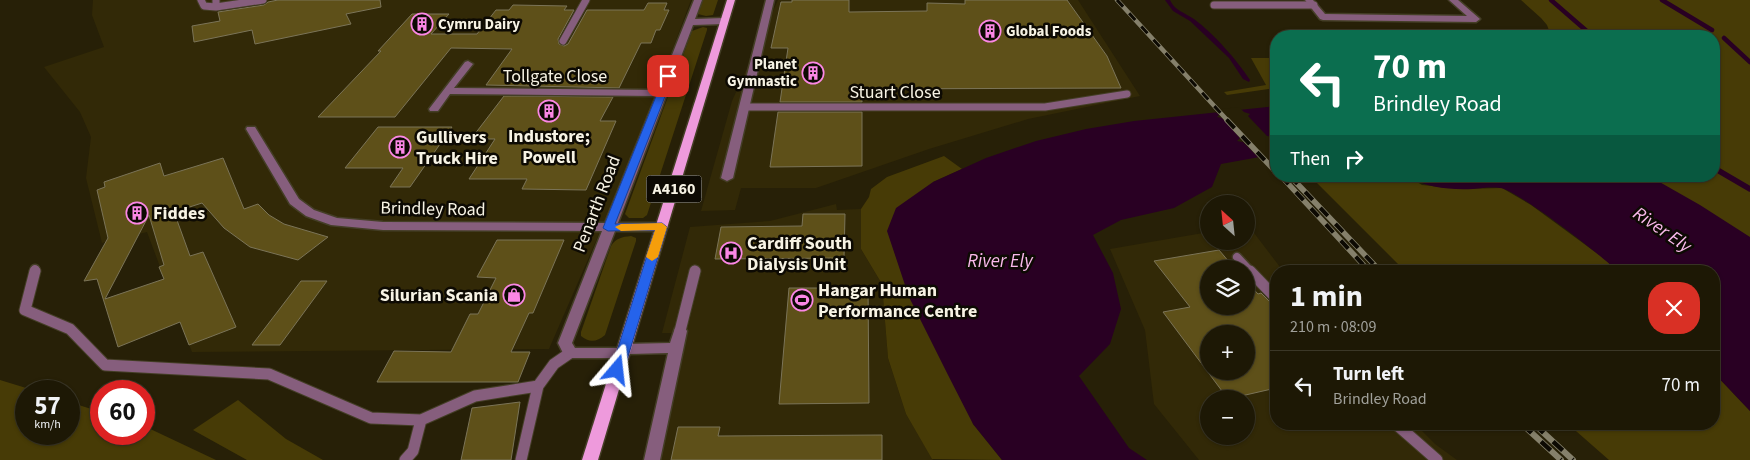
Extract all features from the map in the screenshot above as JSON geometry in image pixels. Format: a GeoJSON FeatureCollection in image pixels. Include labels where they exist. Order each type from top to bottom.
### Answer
{"type":"FeatureCollection","features":[{"type":"Feature","properties":{"kind":"main road","name":"A4160"},"geometry":{"type":"LineString","coordinates":[[590,460],[731,0]]}},
{"type":"Feature","properties":{"kind":"street","name":"Penarth Road"},"geometry":{"type":"LineString","coordinates":[[570,353],[565,343],[698,0]]}},
{"type":"Feature","properties":{"kind":"street"},"geometry":{"type":"LineString","coordinates":[[728,178],[770,0]]}},
{"type":"Feature","properties":{"kind":"street"},"geometry":{"type":"LineString","coordinates":[[1312,3],[1323,17],[1476,19],[1453,0]]}},
{"type":"Feature","properties":{"kind":"street"},"geometry":{"type":"LineString","coordinates":[[690,22],[724,21]]}},
{"type":"Feature","properties":{"kind":"street"},"geometry":{"type":"LineString","coordinates":[[434,109],[468,64]]}},
{"type":"Feature","properties":{"kind":"street","name":"Tollgate Close"},"geometry":{"type":"LineString","coordinates":[[447,92],[662,93]]}},
{"type":"Feature","properties":{"kind":"street","name":"Brindley Road"},"geometry":{"type":"LineString","coordinates":[[251,129],[294,201],[310,214],[335,222],[384,226],[662,227]]}},
{"type":"Feature","properties":{"kind":"street"},"geometry":{"type":"LineString","coordinates":[[652,460],[680,331]]}},
{"type":"Feature","properties":{"kind":"street"},"geometry":{"type":"LineString","coordinates":[[570,353],[676,348]]}},
{"type":"Feature","properties":{"kind":"lane"},"geometry":{"type":"LineString","coordinates":[[201,0],[204,6],[216,3],[230,7],[263,0]]}},
{"type":"Feature","properties":{"kind":"lane"},"geometry":{"type":"LineString","coordinates":[[563,41],[586,0]]}},
{"type":"Feature","properties":{"kind":"lane"},"geometry":{"type":"LineString","coordinates":[[1214,5],[1312,3]]}},
{"type":"Feature","properties":{"kind":"lane","name":"Stuart Close"},"geometry":{"type":"LineString","coordinates":[[745,107],[1045,107],[1127,94]]}},
{"type":"Feature","properties":{"kind":"lane"},"geometry":{"type":"LineString","coordinates":[[1237,257],[1270,292]]}},
{"type":"Feature","properties":{"kind":"lane"},"geometry":{"type":"LineString","coordinates":[[35,269],[25,310],[70,329],[105,364],[269,374],[371,418],[421,420],[475,396],[538,386]]}},
{"type":"Feature","properties":{"kind":"lane"},"geometry":{"type":"LineString","coordinates":[[680,331],[695,270]]}},
{"type":"Feature","properties":{"kind":"lane"},"geometry":{"type":"LineString","coordinates":[[521,460],[538,386],[554,364],[570,353]]}},
{"type":"Feature","properties":{"kind":"lane"},"geometry":{"type":"LineString","coordinates":[[405,460],[413,451],[421,420]]}},
{"type":"Feature","properties":{"kind":"lane"},"geometry":{"type":"LineString","coordinates":[[1403,430],[1437,460]]}},
{"type":"Feature","properties":{"kind":"shaded area"},"geometry":{"type":"Polygon","coordinates":[[[93,0],[691,0],[666,67],[662,93],[640,148],[606,218],[549,349],[192,352],[147,232],[102,243],[86,178],[91,137],[80,112],[44,67],[104,47],[92,15],[93,0]]]}},
{"type":"Feature","properties":{"kind":"shaded area"},"geometry":{"type":"Polygon","coordinates":[[[703,0],[718,0],[713,15],[698,14],[703,0]]]}},
{"type":"Feature","properties":{"kind":"shaded area"},"geometry":{"type":"Polygon","coordinates":[[[778,0],[1078,0],[1140,96],[1028,119],[929,149],[816,188],[741,188],[735,210],[701,211],[732,101],[778,0]]]}},
{"type":"Feature","properties":{"kind":"shaded area"},"geometry":{"type":"Polygon","coordinates":[[[1521,0],[1750,0],[1750,243],[1648,182],[1720,182],[1720,30],[1549,30],[1541,18],[1521,0]]]}},
{"type":"Feature","properties":{"kind":"shaded area"},"geometry":{"type":"Polygon","coordinates":[[[703,27],[707,28],[707,30],[647,215],[643,218],[629,218],[625,214],[692,31],[703,27]]]}},
{"type":"Feature","properties":{"kind":"shaded area"},"geometry":{"type":"Polygon","coordinates":[[[1251,58],[1270,58],[1270,89],[1227,95],[1224,92],[1266,85],[1251,58]]]}},
{"type":"Feature","properties":{"kind":"shaded area"},"geometry":{"type":"Polygon","coordinates":[[[944,156],[962,169],[933,182],[973,424],[1002,460],[932,459],[906,414],[888,358],[882,284],[861,249],[861,209],[869,197],[871,189],[887,177],[944,156]]]}},
{"type":"Feature","properties":{"kind":"shaded area"},"geometry":{"type":"Polygon","coordinates":[[[1316,182],[1417,182],[1422,185],[1461,189],[1502,188],[1531,205],[1611,265],[1399,265],[1316,182]]]}},
{"type":"Feature","properties":{"kind":"shaded area"},"geometry":{"type":"Polygon","coordinates":[[[836,204],[837,210],[861,209],[861,249],[882,284],[888,358],[906,414],[933,460],[660,460],[685,333],[662,333],[690,227],[770,221],[836,204]]]}},
{"type":"Feature","properties":{"kind":"shaded area"},"geometry":{"type":"Polygon","coordinates":[[[1200,234],[1200,250],[1255,250],[1255,234],[1278,265],[1270,265],[1270,430],[1421,430],[1435,444],[1457,460],[1199,460],[1154,404],[1145,330],[1110,249],[1200,234]]]}},
{"type":"Feature","properties":{"kind":"shaded area"},"geometry":{"type":"Polygon","coordinates":[[[631,236],[636,238],[636,241],[605,335],[596,340],[587,340],[581,336],[581,332],[611,246],[620,238],[631,236]]]}},
{"type":"Feature","properties":{"kind":"shaded area"},"geometry":{"type":"Polygon","coordinates":[[[1720,379],[1750,411],[1750,460],[1609,460],[1575,430],[1720,430],[1720,379]]]}},
{"type":"Feature","properties":{"kind":"shaded area"},"geometry":{"type":"Polygon","coordinates":[[[0,380],[15,385],[15,445],[80,445],[80,405],[90,409],[90,445],[155,445],[155,431],[216,460],[0,460],[0,380]]]}},
{"type":"Feature","properties":{"kind":"shaded area"},"geometry":{"type":"Polygon","coordinates":[[[238,400],[286,439],[323,460],[247,460],[193,430],[238,400]]]}},
{"type":"Feature","properties":{"kind":"water"},"geometry":{"type":"Polygon","coordinates":[[[1165,0],[1170,0],[1177,9],[1194,19],[1209,32],[1239,64],[1250,80],[1249,82],[1243,79],[1229,58],[1190,21],[1173,11],[1165,0]]]}},
{"type":"Feature","properties":{"kind":"water","name":"River Ely"},"geometry":{"type":"Polygon","coordinates":[[[1270,107],[1270,155],[1221,164],[1212,187],[1174,208],[1121,220],[1093,235],[1113,273],[1121,309],[1110,344],[1079,376],[1129,448],[1147,460],[1002,460],[973,424],[909,297],[887,231],[896,208],[933,182],[986,158],[1036,141],[1086,129],[1134,121],[1270,107]]]}},
{"type":"Feature","properties":{"kind":"water","name":"River Ely"},"geometry":{"type":"Polygon","coordinates":[[[1420,182],[1660,182],[1750,237],[1750,411],[1720,379],[1720,265],[1610,265],[1541,211],[1509,191],[1500,188],[1447,188],[1420,182]]]}},
{"type":"Feature","properties":{"kind":"pier"},"geometry":{"type":"Polygon","coordinates":[[[1239,107],[1244,112],[1250,114],[1248,116],[1267,136],[1270,136],[1270,157],[1260,159],[1243,142],[1237,141],[1240,138],[1222,118],[1217,117],[1219,115],[1214,110],[1239,107]]]}},
{"type":"Feature","properties":{"kind":"building"},"geometry":{"type":"Polygon","coordinates":[[[278,0],[380,0],[381,7],[346,14],[351,24],[255,44],[252,30],[194,42],[192,26],[220,21],[218,12],[264,5],[278,0]]]}},
{"type":"Feature","properties":{"kind":"building"},"geometry":{"type":"Polygon","coordinates":[[[792,0],[849,0],[849,12],[927,11],[927,3],[965,4],[965,0],[1067,0],[1107,56],[1121,88],[862,89],[862,102],[780,102],[788,48],[771,48],[781,2],[792,2],[792,0]]]}},
{"type":"Feature","properties":{"kind":"building"},"geometry":{"type":"Polygon","coordinates":[[[648,3],[667,3],[664,10],[669,10],[660,30],[656,30],[651,43],[641,43],[619,88],[486,85],[512,49],[451,48],[395,117],[318,117],[381,51],[378,51],[412,14],[449,14],[431,34],[477,34],[496,10],[509,10],[513,5],[567,6],[564,10],[574,10],[558,39],[559,44],[564,46],[568,44],[587,10],[644,10],[648,3]]]}},
{"type":"Feature","properties":{"kind":"building"},"geometry":{"type":"Polygon","coordinates":[[[504,96],[613,97],[600,121],[616,121],[586,190],[522,189],[527,179],[469,179],[495,139],[471,139],[504,96]]]}},
{"type":"Feature","properties":{"kind":"building"},"geometry":{"type":"Polygon","coordinates":[[[778,112],[862,112],[862,166],[770,167],[778,112]]]}},
{"type":"Feature","properties":{"kind":"building","name":"Gullivers Truck Hire"},"geometry":{"type":"Polygon","coordinates":[[[378,127],[452,127],[410,187],[390,187],[403,168],[345,168],[378,127]]]}},
{"type":"Feature","properties":{"kind":"building"},"geometry":{"type":"Polygon","coordinates":[[[223,158],[244,209],[258,204],[269,215],[284,224],[328,237],[298,260],[250,247],[224,228],[202,203],[174,212],[190,256],[203,252],[236,327],[189,345],[180,322],[118,347],[97,279],[84,281],[108,238],[97,190],[105,187],[104,182],[160,163],[164,176],[223,158]],[[149,215],[105,299],[164,279],[159,267],[164,265],[149,215]]]}},
{"type":"Feature","properties":{"kind":"building"},"geometry":{"type":"Polygon","coordinates":[[[803,214],[845,214],[844,258],[715,259],[721,227],[802,226],[803,214]]]}},
{"type":"Feature","properties":{"kind":"building"},"geometry":{"type":"Polygon","coordinates":[[[497,240],[564,240],[533,313],[529,313],[511,352],[530,352],[518,382],[377,382],[394,351],[451,352],[470,314],[478,314],[496,278],[477,277],[497,240]]]}},
{"type":"Feature","properties":{"kind":"building"},"geometry":{"type":"Polygon","coordinates":[[[1219,250],[1227,260],[1200,260],[1200,315],[1255,315],[1255,291],[1258,294],[1261,293],[1270,302],[1270,389],[1255,393],[1255,390],[1221,390],[1214,380],[1255,380],[1255,325],[1200,325],[1200,362],[1163,312],[1190,307],[1154,261],[1219,250]]]}},
{"type":"Feature","properties":{"kind":"building"},"geometry":{"type":"Polygon","coordinates":[[[301,281],[327,281],[280,345],[252,345],[301,281]]]}},
{"type":"Feature","properties":{"kind":"building"},"geometry":{"type":"Polygon","coordinates":[[[789,288],[868,288],[869,403],[779,404],[789,288]]]}},
{"type":"Feature","properties":{"kind":"building"},"geometry":{"type":"Polygon","coordinates":[[[520,402],[511,460],[461,460],[472,408],[520,402]]]}},
{"type":"Feature","properties":{"kind":"building"},"geometry":{"type":"Polygon","coordinates":[[[678,427],[720,427],[718,436],[882,435],[882,460],[671,460],[678,427]]]}},
{"type":"Feature","properties":{"kind":"waterway"},"geometry":{"type":"LineString","coordinates":[[1551,0],[1586,30]]}},
{"type":"Feature","properties":{"kind":"waterway"},"geometry":{"type":"LineString","coordinates":[[1662,0],[1712,30]]}},
{"type":"Feature","properties":{"kind":"waterway"},"geometry":{"type":"LineString","coordinates":[[1724,38],[1750,62]]}},
{"type":"Feature","properties":{"kind":"waterway"},"geometry":{"type":"LineString","coordinates":[[1720,172],[1750,189]]}},
{"type":"Feature","properties":{"kind":"railway"},"geometry":{"type":"LineString","coordinates":[[1117,0],[1228,121]]}},
{"type":"Feature","properties":{"kind":"railway"},"geometry":{"type":"LineString","coordinates":[[1227,120],[1270,166]]}},
{"type":"Feature","properties":{"kind":"railway"},"geometry":{"type":"LineString","coordinates":[[1287,182],[1363,265]]}},
{"type":"Feature","properties":{"kind":"railway"},"geometry":{"type":"LineString","coordinates":[[1296,182],[1374,265]]}},
{"type":"Feature","properties":{"kind":"railway"},"geometry":{"type":"LineString","coordinates":[[1528,430],[1561,460]]}},
{"type":"Feature","properties":{"kind":"railway"},"geometry":{"type":"LineString","coordinates":[[1540,430],[1573,460]]}},
{"type":"Feature","properties":{"kind":"slow traffic"},"geometry":{"type":"LineString","coordinates":[[621,227],[662,227],[652,257]]}},
{"type":"Feature","properties":{"kind":"place","name":"Cymru Dairy"},"geometry":{"type":"Point","coordinates":[422,24]}},
{"type":"Feature","properties":{"kind":"place","name":"Global Foods"},"geometry":{"type":"Point","coordinates":[990,31]}},
{"type":"Feature","properties":{"kind":"place","name":"Planet Gymnastic"},"geometry":{"type":"Point","coordinates":[813,73]}},
{"type":"Feature","properties":{"kind":"place","name":"Industore; Powell"},"geometry":{"type":"Point","coordinates":[549,111]}},
{"type":"Feature","properties":{"kind":"place","name":"Gullivers Truck Hire"},"geometry":{"type":"Point","coordinates":[400,147]}},
{"type":"Feature","properties":{"kind":"place","name":"Fiddes"},"geometry":{"type":"Point","coordinates":[137,213]}},
{"type":"Feature","properties":{"kind":"place","name":"Cardiff South Dialysis Unit"},"geometry":{"type":"Point","coordinates":[731,253]}},
{"type":"Feature","properties":{"kind":"place","name":"Silurian Scania"},"geometry":{"type":"Point","coordinates":[514,295]}},
{"type":"Feature","properties":{"kind":"place","name":"Hangar Human Performance Centre"},"geometry":{"type":"Point","coordinates":[802,300]}},
{"type":"Feature","properties":{"kind":"route"},"geometry":{"type":"LineString","coordinates":[[617,370],[662,227],[608,228],[668,76]]}}]}
